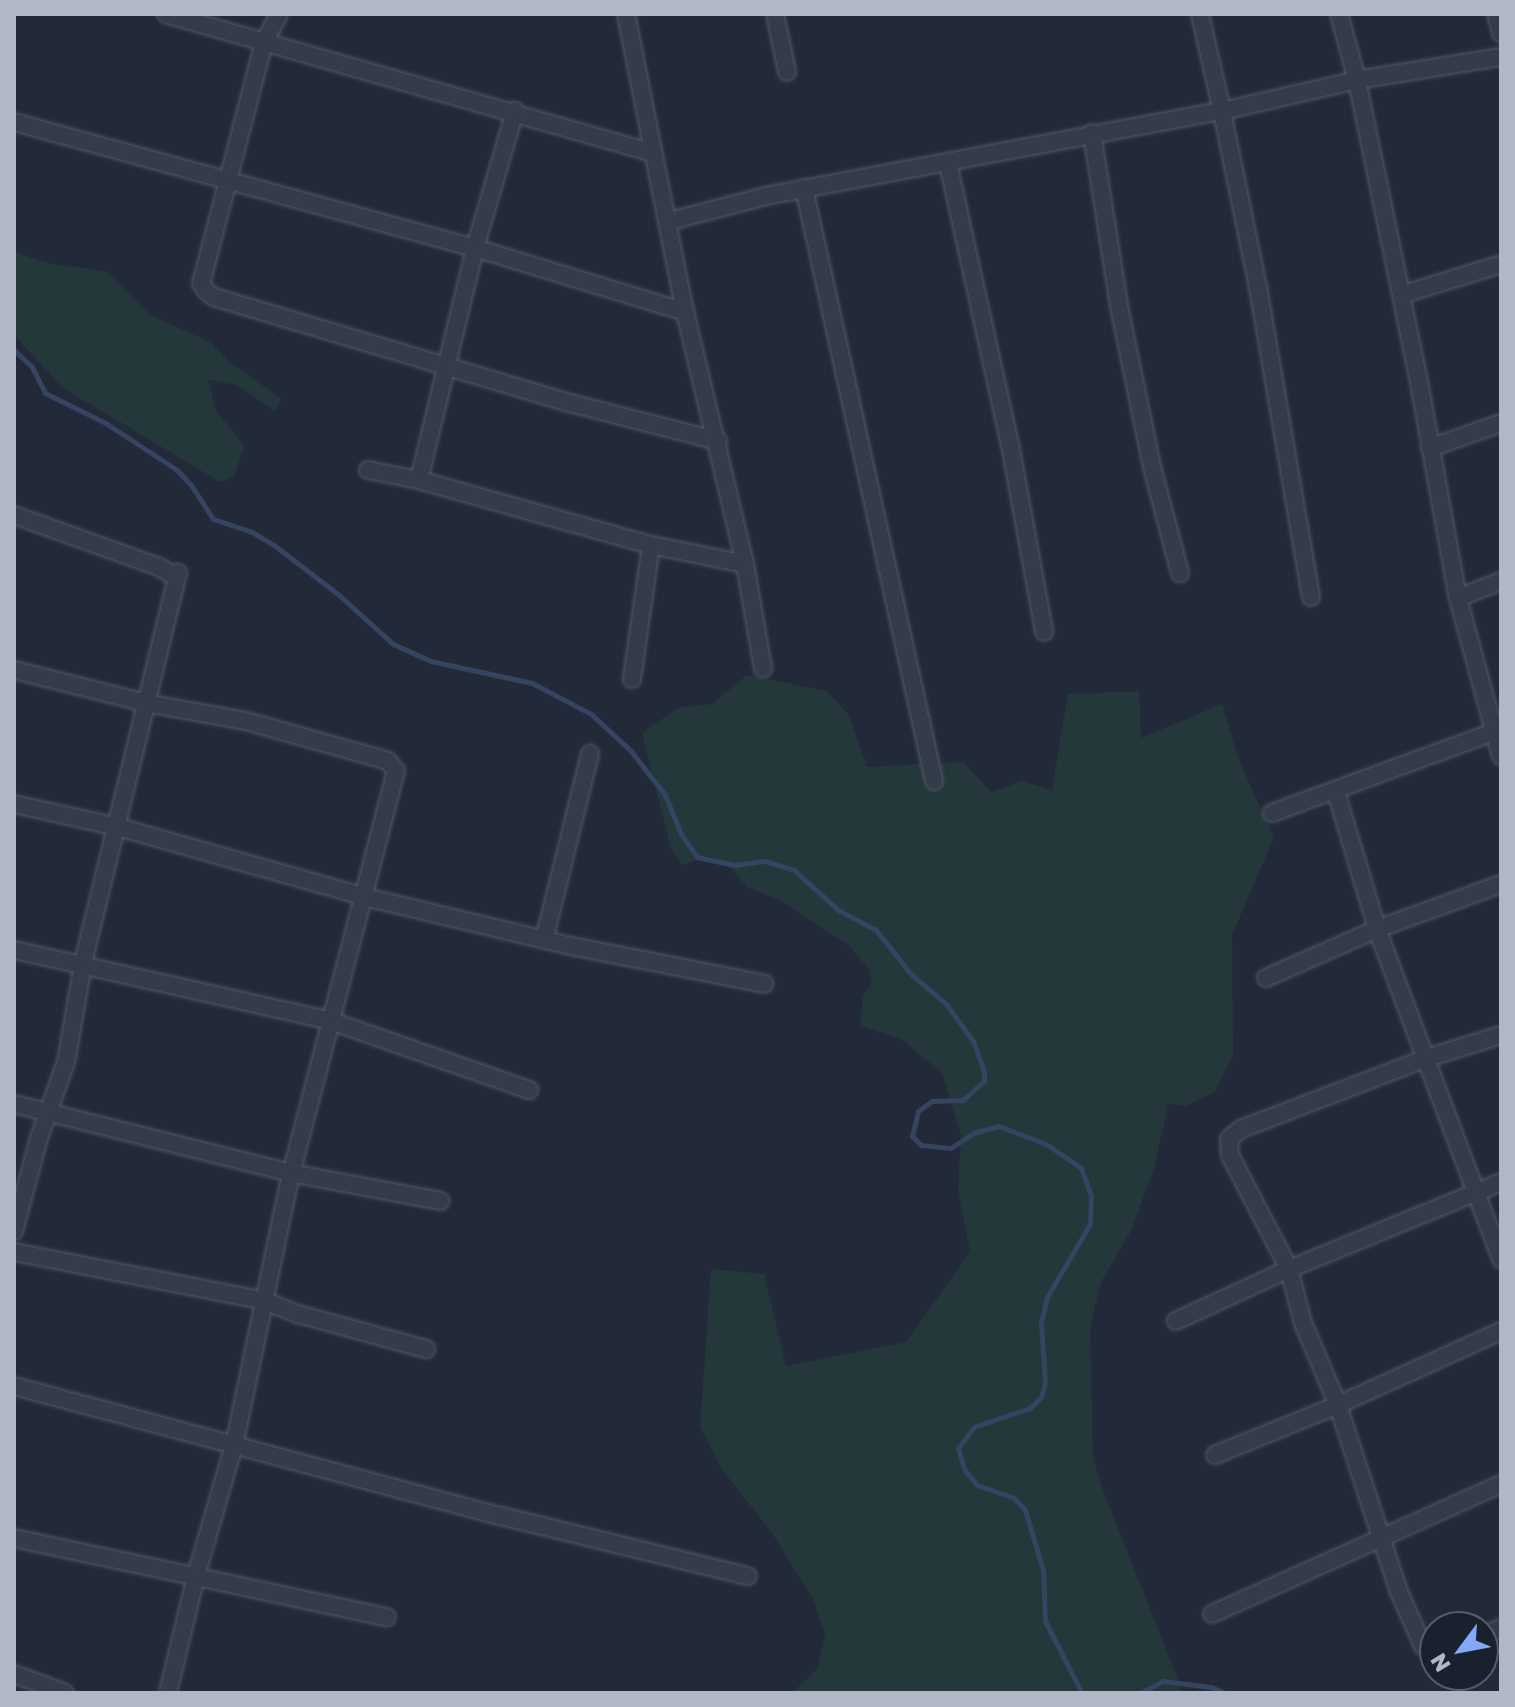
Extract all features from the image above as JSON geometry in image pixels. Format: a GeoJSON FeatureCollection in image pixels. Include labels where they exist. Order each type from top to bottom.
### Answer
{"type":"FeatureCollection","features":[{"type":"Feature","properties":{"kind":"street"},"geometry":{"type":"LineString","coordinates":[[166,14],[206,19],[264,42],[515,111],[653,153]]}},
{"type":"Feature","properties":{"kind":"street"},"geometry":{"type":"LineString","coordinates":[[279,14],[264,42],[201,283],[206,291],[214,297],[446,367],[718,441]]}},
{"type":"Feature","properties":{"kind":"street"},"geometry":{"type":"LineString","coordinates":[[775,14],[787,72]]}},
{"type":"Feature","properties":{"kind":"street"},"geometry":{"type":"LineString","coordinates":[[1200,14],[1258,287],[1311,597]]}},
{"type":"Feature","properties":{"kind":"street"},"geometry":{"type":"LineString","coordinates":[[1339,14],[1357,80],[1401,295],[1458,598],[1497,731],[1501,756]]}},
{"type":"Feature","properties":{"kind":"street"},"geometry":{"type":"LineString","coordinates":[[1496,14],[1501,33]]}},
{"type":"Feature","properties":{"kind":"street"},"geometry":{"type":"LineString","coordinates":[[622,15],[670,221],[685,312],[745,564],[763,668]]}},
{"type":"Feature","properties":{"kind":"street"},"geometry":{"type":"LineString","coordinates":[[670,221],[804,188],[1222,111],[1357,80],[1501,57]]}},
{"type":"Feature","properties":{"kind":"street"},"geometry":{"type":"LineString","coordinates":[[419,480],[475,248],[515,111]]}},
{"type":"Feature","properties":{"kind":"street"},"geometry":{"type":"LineString","coordinates":[[14,122],[475,248],[685,312]]}},
{"type":"Feature","properties":{"kind":"street"},"geometry":{"type":"LineString","coordinates":[[1092,133],[1119,306],[1152,467],[1180,573]]}},
{"type":"Feature","properties":{"kind":"street"},"geometry":{"type":"LineString","coordinates":[[948,163],[1010,444],[1044,632]]}},
{"type":"Feature","properties":{"kind":"street"},"geometry":{"type":"LineString","coordinates":[[804,188],[934,781]]}},
{"type":"Feature","properties":{"kind":"street"},"geometry":{"type":"LineString","coordinates":[[1401,295],[1501,264]]}},
{"type":"Feature","properties":{"kind":"street"},"geometry":{"type":"LineString","coordinates":[[1430,448],[1501,423]]}},
{"type":"Feature","properties":{"kind":"street"},"geometry":{"type":"LineString","coordinates":[[368,470],[419,480],[651,545],[745,564]]}},
{"type":"Feature","properties":{"kind":"street"},"geometry":{"type":"LineString","coordinates":[[14,515],[171,574],[178,573],[83,964],[66,1062],[14,1231]]}},
{"type":"Feature","properties":{"kind":"street"},"geometry":{"type":"LineString","coordinates":[[632,679],[651,545]]}},
{"type":"Feature","properties":{"kind":"street"},"geometry":{"type":"LineString","coordinates":[[1458,598],[1501,581]]}},
{"type":"Feature","properties":{"kind":"street"},"geometry":{"type":"LineString","coordinates":[[14,670],[146,703],[246,721],[394,765],[393,793],[291,1173],[234,1445],[196,1576],[168,1693]]}},
{"type":"Feature","properties":{"kind":"street"},"geometry":{"type":"LineString","coordinates":[[1272,813],[1497,731]]}},
{"type":"Feature","properties":{"kind":"street"},"geometry":{"type":"LineString","coordinates":[[544,940],[590,754]]}},
{"type":"Feature","properties":{"kind":"street"},"geometry":{"type":"LineString","coordinates":[[1336,792],[1377,929],[1478,1190],[1501,1259]]}},
{"type":"Feature","properties":{"kind":"street"},"geometry":{"type":"LineString","coordinates":[[14,804],[118,827],[365,897],[544,940],[764,984]]}},
{"type":"Feature","properties":{"kind":"street"},"geometry":{"type":"LineString","coordinates":[[1266,978],[1377,929],[1501,884]]}},
{"type":"Feature","properties":{"kind":"street"},"geometry":{"type":"LineString","coordinates":[[14,950],[83,964],[140,981],[331,1021],[529,1090]]}},
{"type":"Feature","properties":{"kind":"street"},"geometry":{"type":"LineString","coordinates":[[1419,1636],[1380,1538],[1338,1405],[1303,1323],[1289,1269],[1230,1155],[1229,1139],[1241,1129],[1427,1058],[1501,1035]]}},
{"type":"Feature","properties":{"kind":"street"},"geometry":{"type":"LineString","coordinates":[[14,1104],[49,1110],[291,1173],[440,1201]]}},
{"type":"Feature","properties":{"kind":"street"},"geometry":{"type":"LineString","coordinates":[[1176,1321],[1289,1269],[1501,1182]]}},
{"type":"Feature","properties":{"kind":"street"},"geometry":{"type":"LineString","coordinates":[[14,1252],[265,1301],[298,1314],[426,1349]]}},
{"type":"Feature","properties":{"kind":"street"},"geometry":{"type":"LineString","coordinates":[[1215,1455],[1338,1405],[1501,1331]]}},
{"type":"Feature","properties":{"kind":"street"},"geometry":{"type":"LineString","coordinates":[[14,1386],[497,1515],[748,1576]]}},
{"type":"Feature","properties":{"kind":"street"},"geometry":{"type":"LineString","coordinates":[[1212,1614],[1501,1484]]}},
{"type":"Feature","properties":{"kind":"street"},"geometry":{"type":"LineString","coordinates":[[14,1538],[387,1617]]}},
{"type":"Feature","properties":{"kind":"street"},"geometry":{"type":"LineString","coordinates":[[14,1674],[65,1693]]}},
{"type":"Feature","properties":{"kind":"green space"},"geometry":{"type":"Polygon","coordinates":[[[14,252],[48,263],[107,272],[150,315],[210,342],[231,363],[282,399],[275,411],[237,385],[208,380],[215,409],[244,446],[234,477],[220,482],[63,388],[14,335],[14,252]]]}},
{"type":"Feature","properties":{"kind":"green space"},"geometry":{"type":"Polygon","coordinates":[[[747,675],[827,691],[849,715],[867,767],[963,762],[991,792],[1022,781],[1052,790],[1068,694],[1139,691],[1141,738],[1222,704],[1240,763],[1274,837],[1232,935],[1233,1055],[1215,1092],[1186,1106],[1168,1104],[1155,1165],[1132,1229],[1101,1282],[1090,1327],[1093,1458],[1103,1490],[1182,1690],[1208,1693],[780,1693],[795,1690],[817,1669],[825,1635],[813,1599],[772,1533],[721,1468],[700,1427],[711,1269],[764,1274],[786,1366],[906,1342],[970,1252],[958,1191],[961,1136],[942,1073],[901,1039],[860,1026],[863,996],[872,983],[869,969],[848,945],[780,900],[747,887],[733,870],[709,856],[682,865],[671,849],[642,733],[678,708],[712,704],[747,675]]]}},
{"type":"Feature","properties":{"kind":"waterway"},"geometry":{"type":"LineString","coordinates":[[14,350],[32,367],[45,393],[104,422],[177,470],[191,485],[213,519],[252,532],[274,545],[339,595],[393,644],[431,661],[532,683],[591,714],[631,751],[665,795],[681,834],[697,857],[735,865],[765,861],[794,870],[838,910],[876,930],[911,974],[946,1004],[973,1041],[984,1071],[984,1081],[963,1100],[932,1101],[918,1111],[912,1136],[921,1145],[951,1148],[973,1133],[999,1126],[1046,1144],[1081,1168],[1091,1196],[1090,1224],[1047,1297],[1041,1323],[1045,1383],[1041,1397],[1030,1408],[974,1427],[958,1448],[964,1469],[977,1485],[1014,1498],[1025,1510],[1043,1570],[1045,1621],[1082,1693]]}},
{"type":"Feature","properties":{"kind":"waterway"},"geometry":{"type":"LineString","coordinates":[[1141,1693],[1163,1681],[1211,1687],[1225,1693]]}}]}
